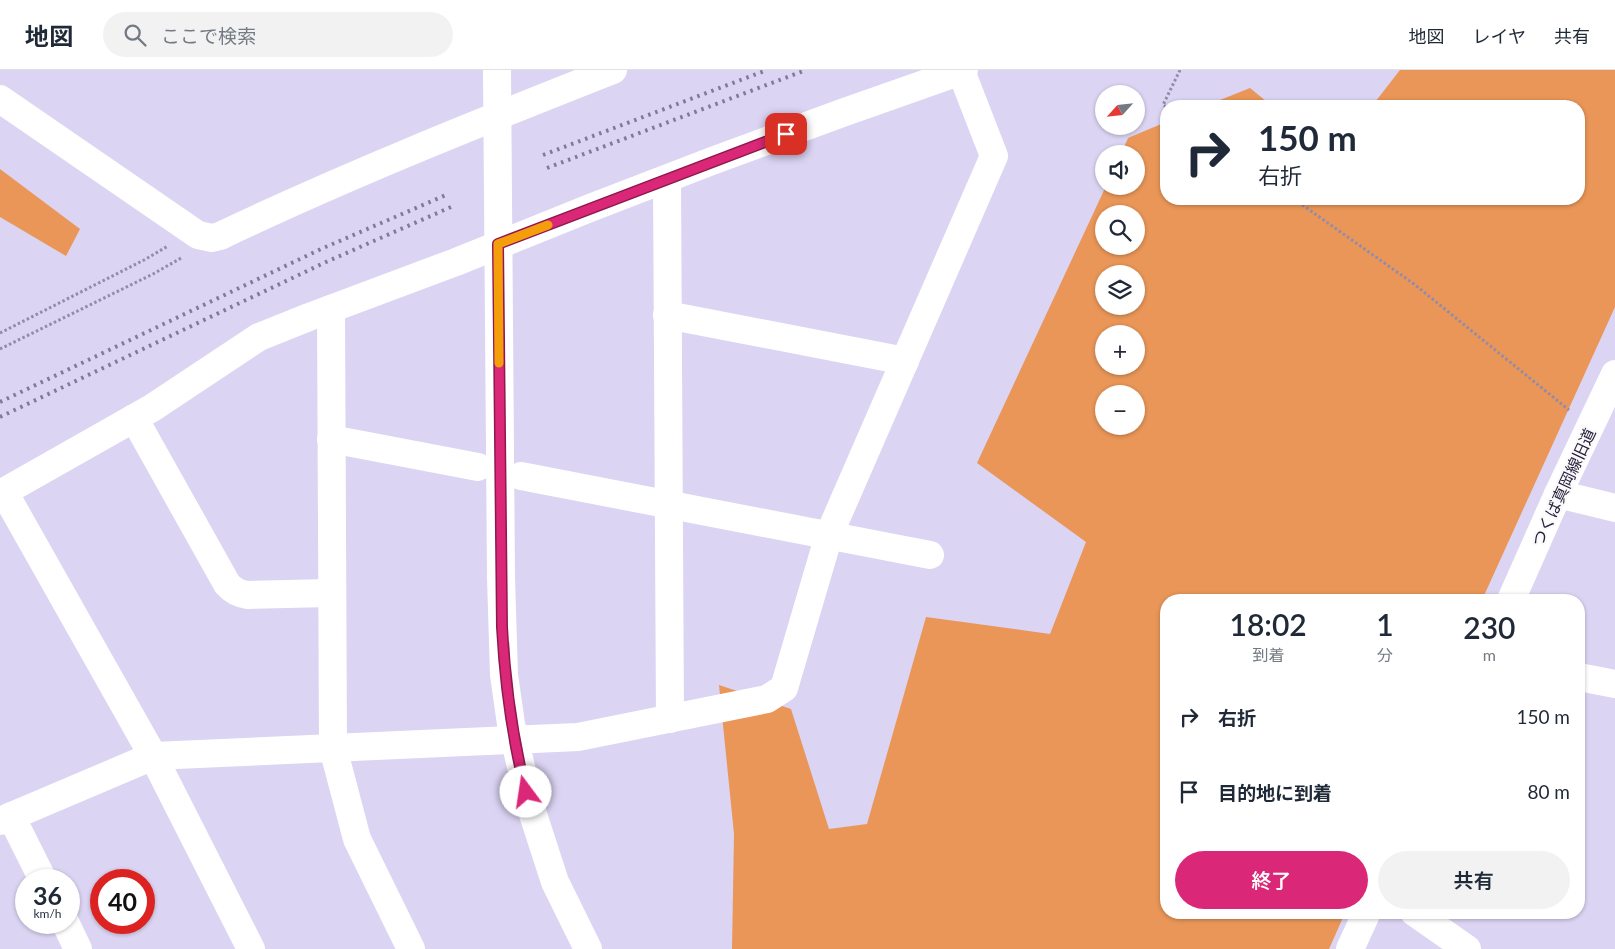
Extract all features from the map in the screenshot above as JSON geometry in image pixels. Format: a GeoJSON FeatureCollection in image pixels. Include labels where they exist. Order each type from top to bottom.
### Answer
{"type":"FeatureCollection","features":[{"type":"Feature","properties":{"kind":"street"},"geometry":{"type":"LineString","coordinates":[[497,70],[504,675],[514,740],[541,843],[555,882],[588,949]]}},
{"type":"Feature","properties":{"kind":"street"},"geometry":{"type":"LineString","coordinates":[[0,99],[198,235],[212,238],[498,115],[613,70]]}},
{"type":"Feature","properties":{"kind":"street"},"geometry":{"type":"LineString","coordinates":[[36,869],[5,818],[152,756],[578,737],[767,699],[784,688],[829,535],[994,156],[963,71],[823,120],[259,337],[188,386],[2,493],[152,756],[251,949]]}},
{"type":"Feature","properties":{"kind":"street"},"geometry":{"type":"LineString","coordinates":[[667,179],[670,719]]}},
{"type":"Feature","properties":{"kind":"street"},"geometry":{"type":"LineString","coordinates":[[331,309],[333,748],[357,840],[411,949]]}},
{"type":"Feature","properties":{"kind":"street"},"geometry":{"type":"LineString","coordinates":[[667,315],[905,361]]}},
{"type":"Feature","properties":{"kind":"street","name":"つくば真岡線旧道"},"geometry":{"type":"LineString","coordinates":[[1514,594],[1558,494],[1615,374]]}},
{"type":"Feature","properties":{"kind":"street"},"geometry":{"type":"LineString","coordinates":[[134,418],[226,584],[232,590],[248,595],[332,593]]}},
{"type":"Feature","properties":{"kind":"street"},"geometry":{"type":"LineString","coordinates":[[332,439],[478,467]]}},
{"type":"Feature","properties":{"kind":"street"},"geometry":{"type":"LineString","coordinates":[[522,476],[930,555]]}},
{"type":"Feature","properties":{"kind":"street"},"geometry":{"type":"LineString","coordinates":[[1558,494],[1615,508]]}},
{"type":"Feature","properties":{"kind":"street"},"geometry":{"type":"LineString","coordinates":[[1585,678],[1615,684]]}},
{"type":"Feature","properties":{"kind":"street"},"geometry":{"type":"LineString","coordinates":[[1350,949],[1364,919]]}},
{"type":"Feature","properties":{"kind":"street"},"geometry":{"type":"LineString","coordinates":[[1424,919],[1466,949]]}},
{"type":"Feature","properties":{"kind":"street"},"geometry":{"type":"LineString","coordinates":[[71,934],[78,949]]}},
{"type":"Feature","properties":{"kind":"path"},"geometry":{"type":"LineString","coordinates":[[1165,100],[1180,70]]}},
{"type":"Feature","properties":{"kind":"path"},"geometry":{"type":"LineString","coordinates":[[1302,205],[1414,284],[1590,428]]}},
{"type":"Feature","properties":{"kind":"path"},"geometry":{"type":"LineString","coordinates":[[0,349],[153,274],[220,236]]}},
{"type":"Feature","properties":{"kind":"path"},"geometry":{"type":"LineString","coordinates":[[0,333],[174,243]]}},
{"type":"Feature","properties":{"kind":"shaded area"},"geometry":{"type":"Polygon","coordinates":[[[1400,70],[1615,70],[1615,307],[1485,594],[1160,594],[1160,919],[1342,919],[1329,949],[732,949],[734,834],[719,685],[791,709],[829,829],[867,824],[926,617],[1050,634],[1086,542],[977,463],[1095,210],[1095,255],[1145,255],[1145,205],[1097,205],[1102,195],[1145,195],[1145,145],[1125,145],[1128,138],[1135,135],[1145,135],[1145,131],[1160,125],[1160,205],[1585,205],[1585,100],[1377,100],[1400,70]]]}},
{"type":"Feature","properties":{"kind":"shaded area"},"geometry":{"type":"Polygon","coordinates":[[[1250,88],[1265,100],[1220,100],[1250,88]]]}},
{"type":"Feature","properties":{"kind":"shaded area"},"geometry":{"type":"Polygon","coordinates":[[[0,169],[80,229],[66,256],[0,217],[0,169]]]}},
{"type":"Feature","properties":{"kind":"railway"},"geometry":{"type":"LineString","coordinates":[[543,155],[767,70]]}},
{"type":"Feature","properties":{"kind":"railway"},"geometry":{"type":"LineString","coordinates":[[547,168],[806,70]]}},
{"type":"Feature","properties":{"kind":"railway"},"geometry":{"type":"LineString","coordinates":[[0,402],[321,249],[446,195]]}},
{"type":"Feature","properties":{"kind":"railway"},"geometry":{"type":"LineString","coordinates":[[0,417],[326,262],[451,207]]}},
{"type":"Feature","properties":{"kind":"slow traffic"},"geometry":{"type":"LineString","coordinates":[[499,363],[498,244],[548,225]]}},
{"type":"Feature","properties":{"kind":"route"},"geometry":{"type":"LineString","coordinates":[[526,792],[511,724],[504,675],[501,578],[498,244],[786,134]]}}]}
